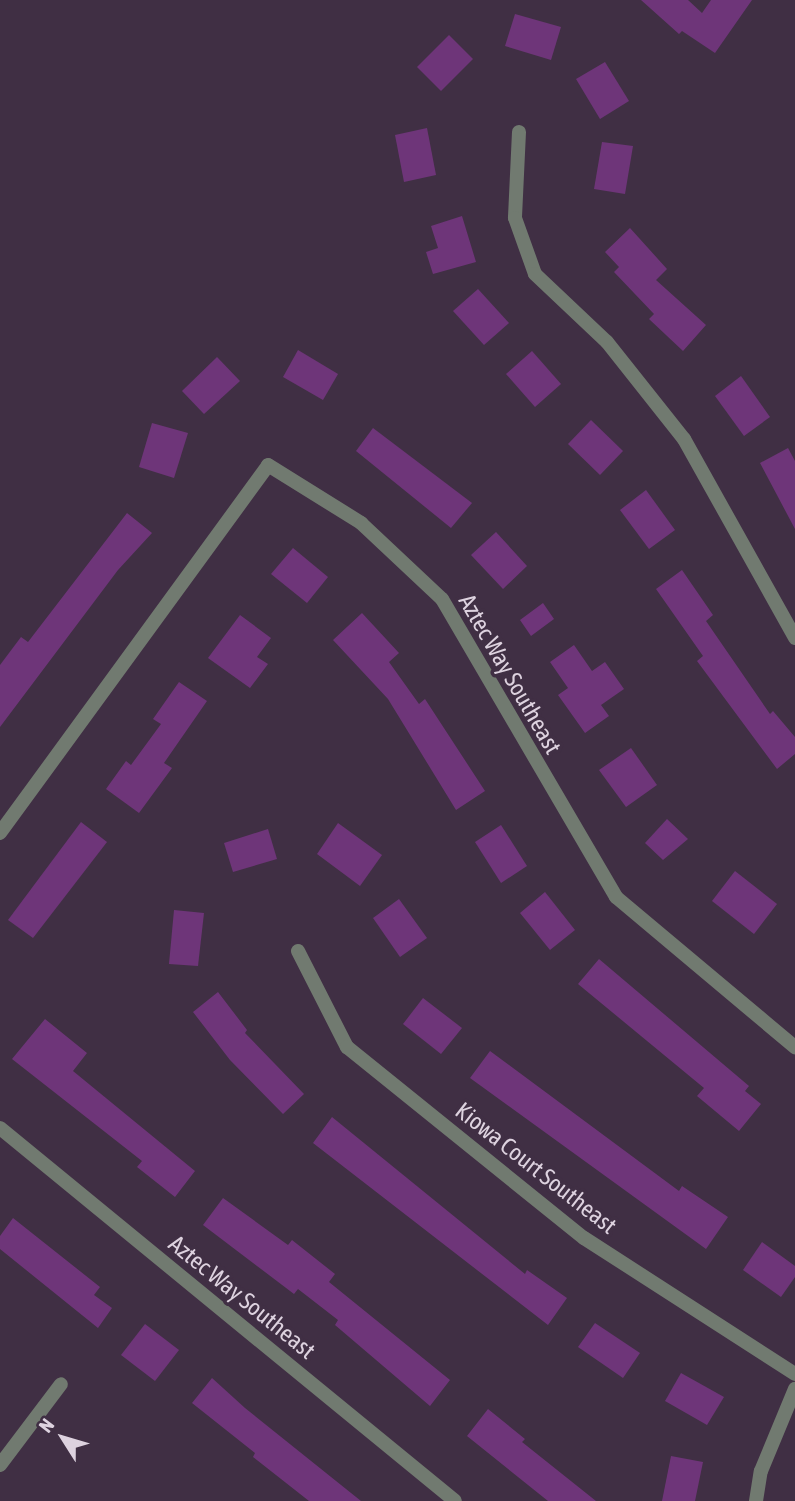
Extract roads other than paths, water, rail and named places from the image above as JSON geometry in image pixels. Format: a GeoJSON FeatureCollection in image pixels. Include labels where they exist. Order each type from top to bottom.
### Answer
{"type":"FeatureCollection","features":[{"type":"Feature","properties":{"kind":"street"},"geometry":{"type":"LineString","coordinates":[[519,132],[515,218],[535,274],[607,342],[684,439],[795,638]]}},
{"type":"Feature","properties":{"kind":"street","name":"Aztec Way Southeast"},"geometry":{"type":"LineString","coordinates":[[0,833],[268,465],[361,523],[442,599],[616,898],[795,1047]]}},
{"type":"Feature","properties":{"kind":"street","name":"Kiowa Court Southeast"},"geometry":{"type":"LineString","coordinates":[[298,951],[347,1047],[584,1238],[795,1374]]}},
{"type":"Feature","properties":{"kind":"street","name":"Aztec Way Southeast"},"geometry":{"type":"LineString","coordinates":[[0,1128],[455,1501]]}},
{"type":"Feature","properties":{"kind":"street"},"geometry":{"type":"LineString","coordinates":[[0,1465],[61,1384]]}},
{"type":"Feature","properties":{"kind":"street"},"geometry":{"type":"LineString","coordinates":[[756,1501],[761,1471],[795,1389]]}}]}
